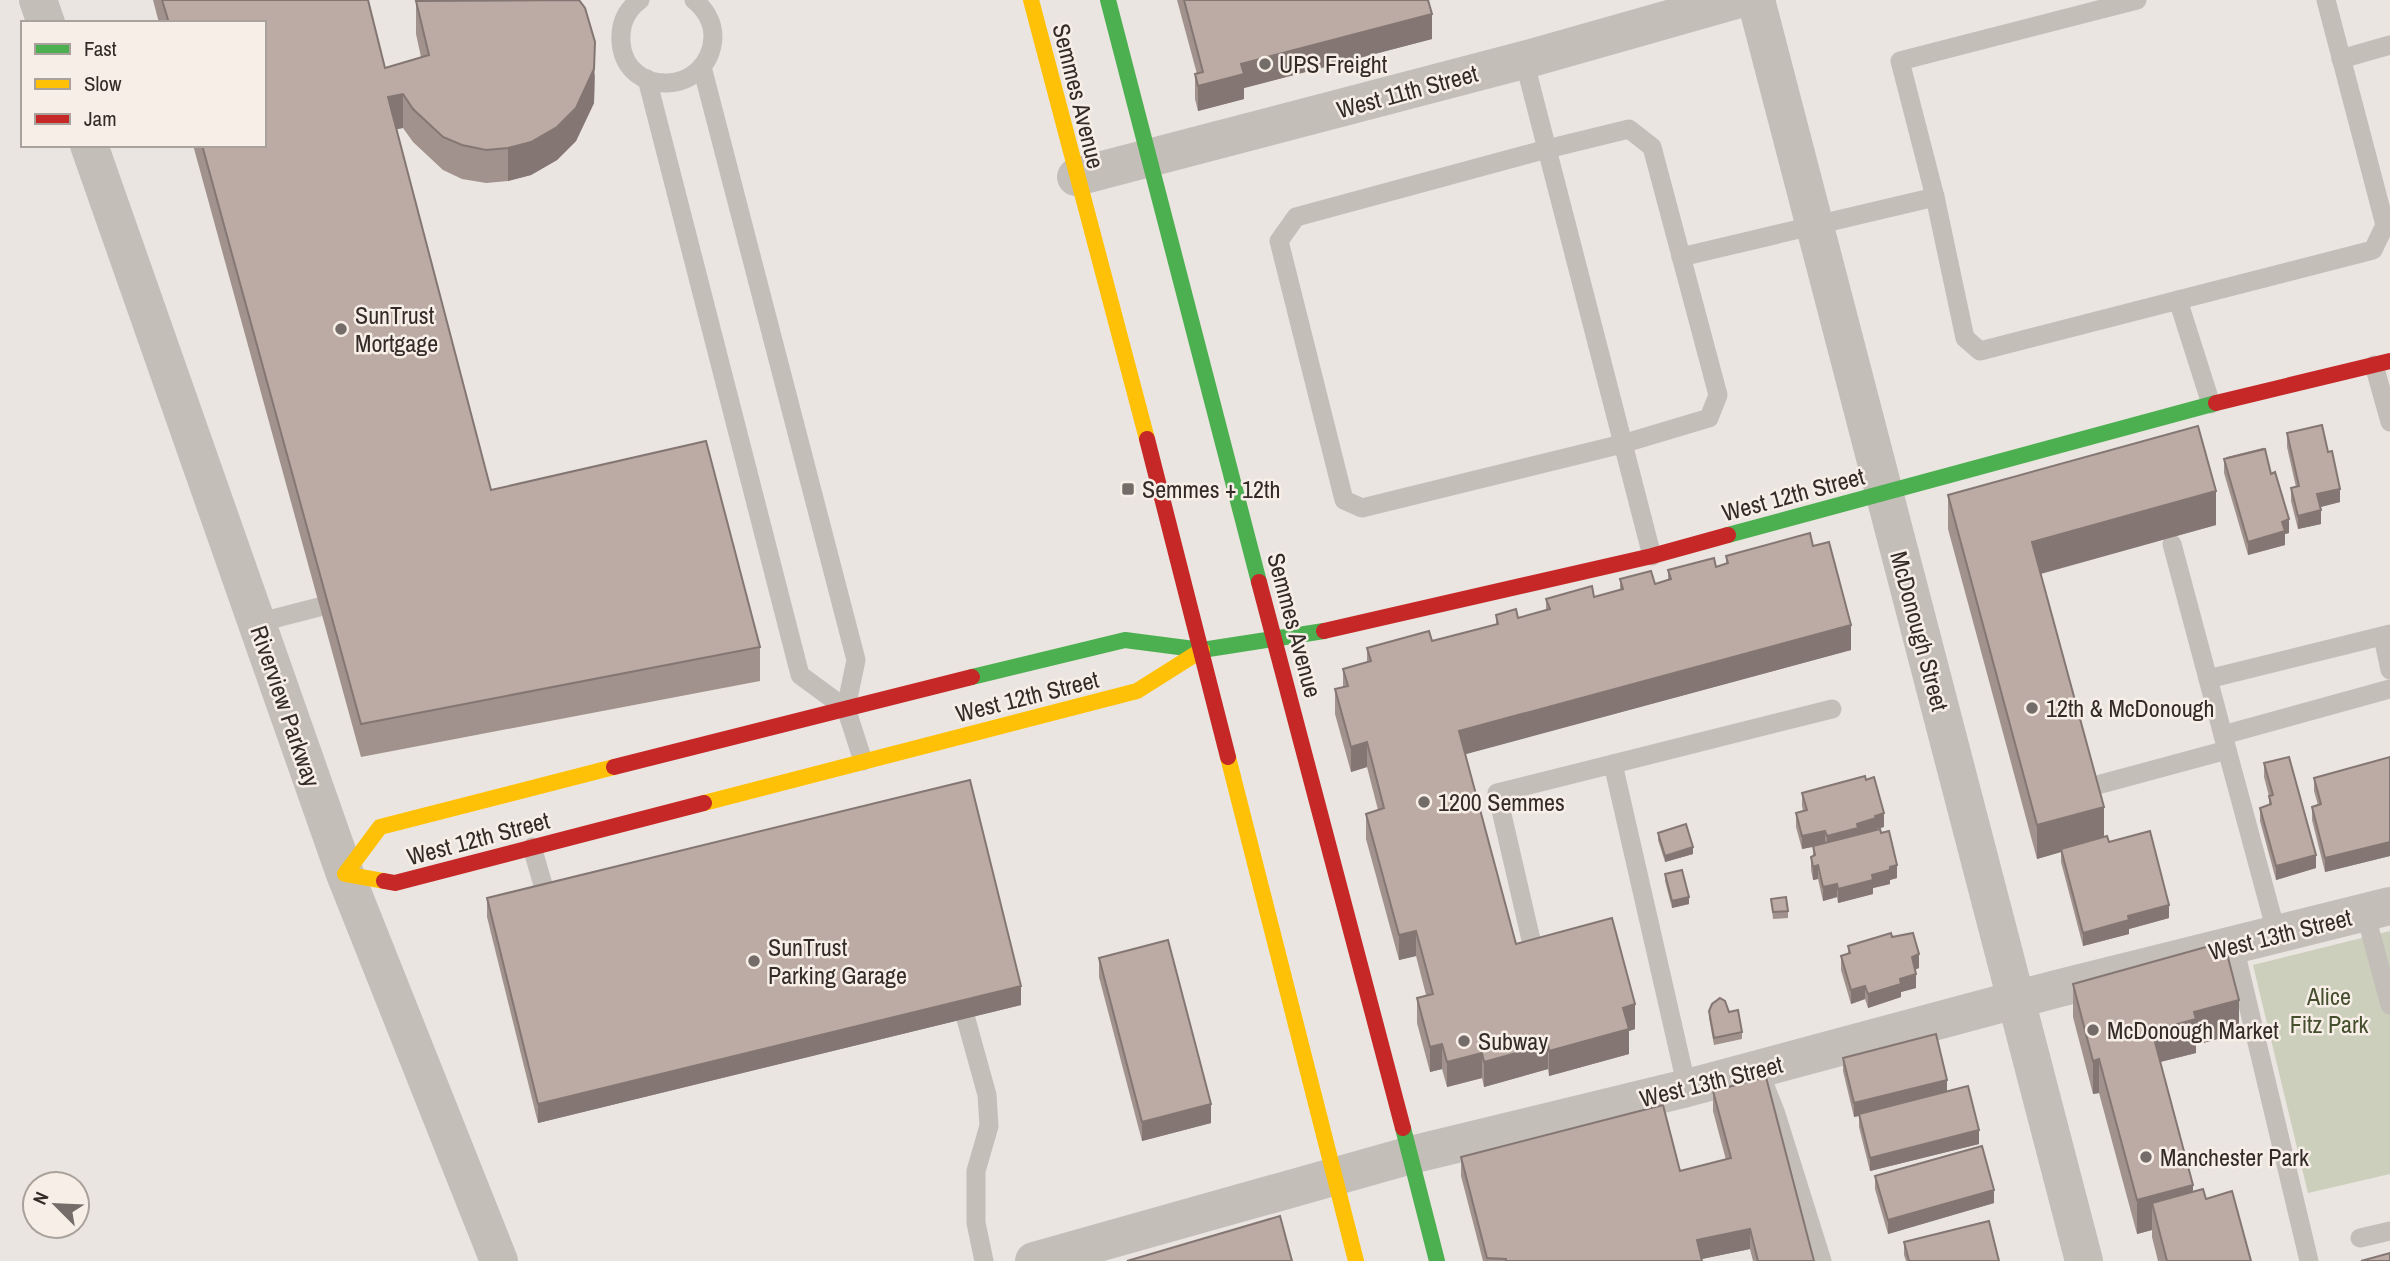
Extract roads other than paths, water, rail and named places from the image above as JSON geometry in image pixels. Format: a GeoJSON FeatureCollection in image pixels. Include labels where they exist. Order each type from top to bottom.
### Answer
{"type":"FeatureCollection","features":[{"type":"Feature","properties":{"kind":"street"},"geometry":{"type":"LineString","coordinates":[[38,0],[45,21]]}},
{"type":"Feature","properties":{"kind":"street","name":"Semmes Avenue"},"geometry":{"type":"LineString","coordinates":[[1031,0],[1202,650],[1356,1261]]}},
{"type":"Feature","properties":{"kind":"street","name":"Semmes Avenue"},"geometry":{"type":"LineString","coordinates":[[1108,0],[1147,158],[1276,639],[1437,1261]]}},
{"type":"Feature","properties":{"kind":"street","name":"West 11th Street"},"geometry":{"type":"LineString","coordinates":[[1076,177],[1524,60],[1736,0]]}},
{"type":"Feature","properties":{"kind":"street","name":"McDonough Street"},"geometry":{"type":"LineString","coordinates":[[1756,0],[2084,1261]]}},
{"type":"Feature","properties":{"kind":"street","name":"Riverview Parkway"},"geometry":{"type":"LineString","coordinates":[[90,147],[345,874],[499,1261]]}},
{"type":"Feature","properties":{"kind":"street","name":"West 12th Street"},"geometry":{"type":"LineString","coordinates":[[1202,650],[1137,691],[395,883],[345,874],[380,827],[846,708],[1125,640],[1202,650],[1338,629],[1652,556],[2211,404],[2382,363]]}},
{"type":"Feature","properties":{"kind":"street","name":"West 13th Street"},"geometry":{"type":"LineString","coordinates":[[1034,1261],[1411,1155],[1758,1070],[2016,999],[2377,909]]}},
{"type":"Feature","properties":{"kind":"lane"},"geometry":{"type":"LineString","coordinates":[[640,0],[625,17],[620,31],[621,47],[627,61],[637,73],[666,84],[682,81],[695,74],[712,47],[713,31],[708,17],[694,0]]}},
{"type":"Feature","properties":{"kind":"lane"},"geometry":{"type":"LineString","coordinates":[[2137,0],[2107,4],[1900,61],[1935,197],[1965,338],[1980,351],[2373,250],[2385,225],[2326,0]]}},
{"type":"Feature","properties":{"kind":"lane"},"geometry":{"type":"LineString","coordinates":[[2341,58],[2390,45]]}},
{"type":"Feature","properties":{"kind":"lane"},"geometry":{"type":"LineString","coordinates":[[1524,60],[1652,556]]}},
{"type":"Feature","properties":{"kind":"lane"},"geometry":{"type":"LineString","coordinates":[[702,66],[856,660],[846,708],[863,761]]}},
{"type":"Feature","properties":{"kind":"lane"},"geometry":{"type":"LineString","coordinates":[[647,79],[800,675],[846,708]]}},
{"type":"Feature","properties":{"kind":"lane"},"geometry":{"type":"LineString","coordinates":[[1629,129],[1652,147],[1682,257],[1718,395],[1709,418],[1622,444],[1362,508],[1344,500],[1279,241],[1296,217],[1629,129]]}},
{"type":"Feature","properties":{"kind":"lane"},"geometry":{"type":"LineString","coordinates":[[1682,257],[1935,197]]}},
{"type":"Feature","properties":{"kind":"lane"},"geometry":{"type":"LineString","coordinates":[[2178,300],[2211,404]]}},
{"type":"Feature","properties":{"kind":"lane"},"geometry":{"type":"LineString","coordinates":[[2382,363],[2390,422]]}},
{"type":"Feature","properties":{"kind":"lane"},"geometry":{"type":"LineString","coordinates":[[2172,544],[2277,935]]}},
{"type":"Feature","properties":{"kind":"lane"},"geometry":{"type":"LineString","coordinates":[[257,623],[319,607]]}},
{"type":"Feature","properties":{"kind":"lane"},"geometry":{"type":"LineString","coordinates":[[2208,679],[2386,636],[2390,670]]}},
{"type":"Feature","properties":{"kind":"lane"},"geometry":{"type":"LineString","coordinates":[[2101,784],[2390,689]]}},
{"type":"Feature","properties":{"kind":"lane"},"geometry":{"type":"LineString","coordinates":[[1532,944],[1497,793],[1832,709]]}},
{"type":"Feature","properties":{"kind":"lane"},"geometry":{"type":"LineString","coordinates":[[1613,764],[1687,1088]]}},
{"type":"Feature","properties":{"kind":"lane"},"geometry":{"type":"LineString","coordinates":[[532,847],[548,902]]}},
{"type":"Feature","properties":{"kind":"lane"},"geometry":{"type":"LineString","coordinates":[[2377,909],[2390,1005]]}},
{"type":"Feature","properties":{"kind":"lane"},"geometry":{"type":"LineString","coordinates":[[2234,946],[2309,1261]]}},
{"type":"Feature","properties":{"kind":"lane"},"geometry":{"type":"LineString","coordinates":[[966,1019],[987,1095],[989,1126],[976,1171],[976,1223],[984,1261]]}},
{"type":"Feature","properties":{"kind":"lane"},"geometry":{"type":"LineString","coordinates":[[1758,1070],[1776,1114],[1822,1261]]}},
{"type":"Feature","properties":{"kind":"lane"},"geometry":{"type":"LineString","coordinates":[[2360,1238],[2390,1231]]}},
{"type":"Feature","properties":{"kind":"place","name":"UPS Freight"},"geometry":{"type":"Point","coordinates":[1265,64]}},
{"type":"Feature","properties":{"kind":"place","name":"SunTrust Mortgage"},"geometry":{"type":"Point","coordinates":[341,329]}},
{"type":"Feature","properties":{"kind":"place","name":"Semmes + 12th"},"geometry":{"type":"Point","coordinates":[1128,489]}},
{"type":"Feature","properties":{"kind":"place","name":"12th & McDonough"},"geometry":{"type":"Point","coordinates":[2032,708]}},
{"type":"Feature","properties":{"kind":"place","name":"1200 Semmes"},"geometry":{"type":"Point","coordinates":[1424,802]}},
{"type":"Feature","properties":{"kind":"place","name":"SunTrust Parking Garage"},"geometry":{"type":"Point","coordinates":[754,961]}},
{"type":"Feature","properties":{"kind":"place","name":"McDonough Market"},"geometry":{"type":"Point","coordinates":[2093,1030]}},
{"type":"Feature","properties":{"kind":"place","name":"Subway"},"geometry":{"type":"Point","coordinates":[1464,1041]}},
{"type":"Feature","properties":{"kind":"place","name":"Manchester Park"},"geometry":{"type":"Point","coordinates":[2146,1157]}},
{"type":"Feature","properties":{"kind":"park label","name":"Alice Fitz Park"},"geometry":{"type":"Point","coordinates":[2329,1010]}}]}
